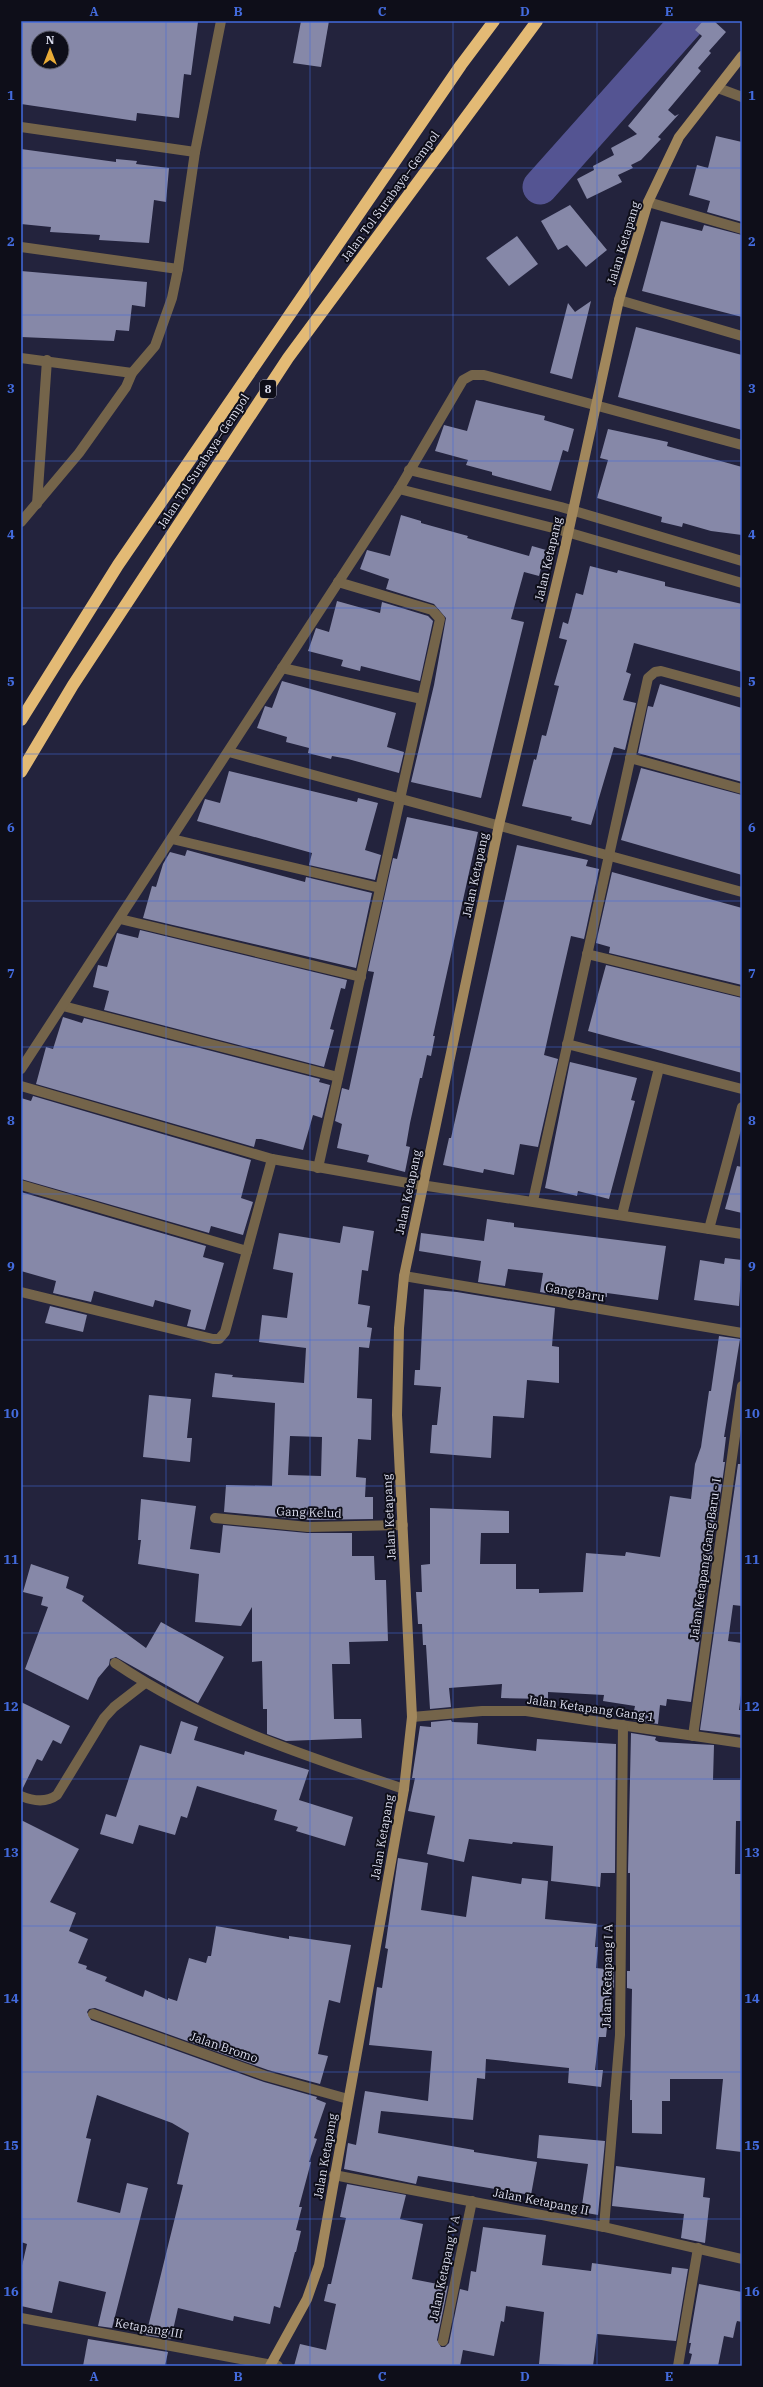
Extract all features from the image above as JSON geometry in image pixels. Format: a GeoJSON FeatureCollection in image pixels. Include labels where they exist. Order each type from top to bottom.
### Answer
{"type":"FeatureCollection","features":[{"type":"Feature","properties":{"kind":"highway","name":"Jalan Tol Surabaya–Gempol"},"geometry":{"type":"LineString","coordinates":[[21,720],[122,559],[461,66],[494,21]]}},
{"type":"Feature","properties":{"kind":"highway","name":"Jalan Tol Surabaya–Gempol"},"geometry":{"type":"LineString","coordinates":[[21,772],[73,685],[288,358],[537,21]]}},
{"type":"Feature","properties":{"kind":"street"},"geometry":{"type":"LineString","coordinates":[[21,522],[83,447],[126,387],[132,373],[155,346],[172,298],[178,269],[195,152],[220,21]]}},
{"type":"Feature","properties":{"kind":"street","name":"Jalan Ketapang"},"geometry":{"type":"LineString","coordinates":[[273,2365],[307,2299],[319,2265],[404,1789],[412,1717],[397,1415],[399,1328],[404,1276],[422,1185],[499,825],[568,533],[619,300],[648,202],[680,137],[742,56]]}},
{"type":"Feature","properties":{"kind":"street"},"geometry":{"type":"LineString","coordinates":[[718,88],[742,97]]}},
{"type":"Feature","properties":{"kind":"street"},"geometry":{"type":"LineString","coordinates":[[21,128],[195,152]]}},
{"type":"Feature","properties":{"kind":"street"},"geometry":{"type":"LineString","coordinates":[[648,202],[742,229]]}},
{"type":"Feature","properties":{"kind":"street"},"geometry":{"type":"LineString","coordinates":[[21,247],[178,269]]}},
{"type":"Feature","properties":{"kind":"street"},"geometry":{"type":"LineString","coordinates":[[619,300],[742,336]]}},
{"type":"Feature","properties":{"kind":"street"},"geometry":{"type":"LineString","coordinates":[[21,358],[47,360],[132,373]]}},
{"type":"Feature","properties":{"kind":"street"},"geometry":{"type":"LineString","coordinates":[[37,504],[47,360]]}},
{"type":"Feature","properties":{"kind":"street"},"geometry":{"type":"LineString","coordinates":[[21,1069],[399,489],[455,390],[463,380],[472,375],[484,375],[742,445]]}},
{"type":"Feature","properties":{"kind":"street"},"geometry":{"type":"LineString","coordinates":[[410,470],[573,511],[742,561]]}},
{"type":"Feature","properties":{"kind":"street"},"geometry":{"type":"LineString","coordinates":[[399,489],[568,533],[742,583]]}},
{"type":"Feature","properties":{"kind":"street"},"geometry":{"type":"LineString","coordinates":[[318,1168],[439,625],[438,615],[432,610],[338,582]]}},
{"type":"Feature","properties":{"kind":"street"},"geometry":{"type":"LineString","coordinates":[[282,668],[422,699]]}},
{"type":"Feature","properties":{"kind":"street"},"geometry":{"type":"LineString","coordinates":[[533,1201],[648,678],[655,672],[661,671],[742,694]]}},
{"type":"Feature","properties":{"kind":"street"},"geometry":{"type":"LineString","coordinates":[[229,752],[742,892]]}},
{"type":"Feature","properties":{"kind":"street"},"geometry":{"type":"LineString","coordinates":[[630,758],[742,789]]}},
{"type":"Feature","properties":{"kind":"street"},"geometry":{"type":"LineString","coordinates":[[172,839],[380,888]]}},
{"type":"Feature","properties":{"kind":"street"},"geometry":{"type":"LineString","coordinates":[[120,919],[361,977]]}},
{"type":"Feature","properties":{"kind":"street"},"geometry":{"type":"LineString","coordinates":[[587,954],[742,992]]}},
{"type":"Feature","properties":{"kind":"street"},"geometry":{"type":"LineString","coordinates":[[63,1006],[338,1077]]}},
{"type":"Feature","properties":{"kind":"street"},"geometry":{"type":"LineString","coordinates":[[567,1044],[742,1089]]}},
{"type":"Feature","properties":{"kind":"street"},"geometry":{"type":"LineString","coordinates":[[622,1215],[659,1068]]}},
{"type":"Feature","properties":{"kind":"street"},"geometry":{"type":"LineString","coordinates":[[21,1086],[272,1159],[422,1185],[742,1234]]}},
{"type":"Feature","properties":{"kind":"street"},"geometry":{"type":"LineString","coordinates":[[709,1229],[742,1107]]}},
{"type":"Feature","properties":{"kind":"street"},"geometry":{"type":"LineString","coordinates":[[21,1292],[213,1339],[219,1339],[225,1332],[272,1159]]}},
{"type":"Feature","properties":{"kind":"street"},"geometry":{"type":"LineString","coordinates":[[21,1185],[247,1252]]}},
{"type":"Feature","properties":{"kind":"street","name":"Gang Baru"},"geometry":{"type":"LineString","coordinates":[[404,1276],[742,1333]]}},
{"type":"Feature","properties":{"kind":"street","name":"Jalan Ketapang Gang Baru - I"},"geometry":{"type":"LineString","coordinates":[[693,1736],[742,1386]]}},
{"type":"Feature","properties":{"kind":"street","name":"Gang Kelud"},"geometry":{"type":"LineString","coordinates":[[215,1518],[308,1527],[403,1525]]}},
{"type":"Feature","properties":{"kind":"street"},"geometry":{"type":"LineString","coordinates":[[115,1663],[145,1683],[244,1731],[404,1789]]}},
{"type":"Feature","properties":{"kind":"street"},"geometry":{"type":"LineString","coordinates":[[21,1796],[42,1801],[50,1800],[57,1795],[104,1718],[114,1707],[145,1683]]}},
{"type":"Feature","properties":{"kind":"street","name":"Jalan Ketapang Gang 1"},"geometry":{"type":"LineString","coordinates":[[412,1717],[482,1711],[526,1711],[742,1743]]}},
{"type":"Feature","properties":{"kind":"street","name":"Jalan Ketapang I A"},"geometry":{"type":"LineString","coordinates":[[604,2227],[620,2036],[623,1725]]}},
{"type":"Feature","properties":{"kind":"street","name":"Jalan Bromo"},"geometry":{"type":"LineString","coordinates":[[93,2014],[266,2076],[348,2099]]}},
{"type":"Feature","properties":{"kind":"street","name":"Jalan Ketapang II"},"geometry":{"type":"LineString","coordinates":[[334,2175],[604,2227],[698,2248],[742,2260]]}},
{"type":"Feature","properties":{"kind":"street","name":"Jalan Ketapang V A"},"geometry":{"type":"LineString","coordinates":[[443,2341],[472,2201]]}},
{"type":"Feature","properties":{"kind":"street"},"geometry":{"type":"LineString","coordinates":[[678,2366],[698,2248]]}},
{"type":"Feature","properties":{"kind":"street","name":"Ketapang III"},"geometry":{"type":"LineString","coordinates":[[21,2318],[273,2365]]}},
{"type":"Feature","properties":{"kind":"building"},"geometry":{"type":"Polygon","coordinates":[[[21,21],[198,22],[191,75],[184,74],[179,118],[137,113],[136,121],[21,104],[21,21]]]}},
{"type":"Feature","properties":{"kind":"building"},"geometry":{"type":"Polygon","coordinates":[[[301,21],[329,21],[321,67],[293,63],[301,21]]]}},
{"type":"Feature","properties":{"kind":"building"},"geometry":{"type":"Polygon","coordinates":[[[703,21],[714,21],[726,32],[709,51],[711,53],[698,68],[701,71],[668,110],[675,116],[679,114],[658,137],[661,139],[641,160],[631,165],[633,168],[618,175],[622,182],[587,199],[577,179],[594,170],[593,166],[614,155],[611,148],[637,134],[628,126],[702,36],[695,30],[703,21]]]}},
{"type":"Feature","properties":{"kind":"building"},"geometry":{"type":"Polygon","coordinates":[[[716,136],[742,142],[742,222],[707,212],[710,201],[689,195],[697,165],[708,168],[716,136]]]}},
{"type":"Feature","properties":{"kind":"building"},"geometry":{"type":"Polygon","coordinates":[[[21,149],[116,162],[116,159],[137,161],[136,164],[169,168],[166,202],[154,200],[149,243],[99,240],[100,235],[50,232],[51,227],[21,224],[21,149]]]}},
{"type":"Feature","properties":{"kind":"building"},"geometry":{"type":"Polygon","coordinates":[[[570,205],[607,250],[586,267],[567,245],[558,250],[541,221],[570,205]]]}},
{"type":"Feature","properties":{"kind":"building"},"geometry":{"type":"Polygon","coordinates":[[[661,221],[702,231],[704,225],[742,235],[742,317],[642,291],[661,221]]]}},
{"type":"Feature","properties":{"kind":"building"},"geometry":{"type":"Polygon","coordinates":[[[517,236],[538,264],[509,286],[486,258],[517,236]]]}},
{"type":"Feature","properties":{"kind":"building"},"geometry":{"type":"Polygon","coordinates":[[[21,271],[147,282],[145,307],[132,305],[129,331],[116,330],[114,341],[21,337],[21,271]]]}},
{"type":"Feature","properties":{"kind":"building"},"geometry":{"type":"Polygon","coordinates":[[[591,301],[572,379],[550,373],[568,303],[575,312],[591,301]]]}},
{"type":"Feature","properties":{"kind":"building"},"geometry":{"type":"Polygon","coordinates":[[[636,327],[742,355],[742,430],[618,397],[636,327]]]}},
{"type":"Feature","properties":{"kind":"building"},"geometry":{"type":"Polygon","coordinates":[[[476,400],[545,416],[544,420],[574,429],[568,452],[563,450],[551,491],[492,475],[492,472],[466,465],[468,460],[435,451],[444,425],[467,431],[476,400]]]}},
{"type":"Feature","properties":{"kind":"building"},"geometry":{"type":"Polygon","coordinates":[[[608,429],[668,442],[667,446],[742,467],[742,535],[711,531],[683,523],[682,527],[661,522],[662,517],[597,498],[608,460],[600,458],[608,429]]]}},
{"type":"Feature","properties":{"kind":"building"},"geometry":{"type":"Polygon","coordinates":[[[401,515],[421,521],[421,523],[468,536],[467,538],[529,556],[532,546],[546,550],[539,576],[524,572],[511,619],[524,622],[481,798],[411,782],[434,685],[446,618],[434,604],[386,589],[389,579],[360,569],[367,550],[390,556],[401,515]]]}},
{"type":"Feature","properties":{"kind":"building"},"geometry":{"type":"Polygon","coordinates":[[[590,566],[617,573],[618,570],[665,582],[665,586],[742,604],[742,672],[634,643],[626,672],[631,674],[623,700],[636,703],[625,750],[614,747],[591,825],[571,820],[572,817],[522,806],[534,759],[536,760],[542,735],[546,736],[559,686],[554,685],[567,640],[559,638],[563,622],[568,624],[576,593],[583,595],[590,566]]]}},
{"type":"Feature","properties":{"kind":"building"},"geometry":{"type":"Polygon","coordinates":[[[337,601],[380,613],[382,602],[428,616],[433,621],[420,681],[361,666],[360,671],[341,666],[343,660],[308,651],[316,628],[329,632],[337,601]]]}},
{"type":"Feature","properties":{"kind":"building"},"geometry":{"type":"Polygon","coordinates":[[[282,681],[396,713],[387,747],[404,752],[399,773],[348,759],[332,756],[331,759],[308,753],[309,748],[286,742],[287,737],[257,728],[265,706],[272,708],[282,681]]]}},
{"type":"Feature","properties":{"kind":"building"},"geometry":{"type":"Polygon","coordinates":[[[660,684],[742,708],[742,782],[638,753],[648,706],[653,707],[660,684]]]}},
{"type":"Feature","properties":{"kind":"building"},"geometry":{"type":"Polygon","coordinates":[[[641,768],[742,795],[742,875],[621,840],[641,768]]]}},
{"type":"Feature","properties":{"kind":"building"},"geometry":{"type":"Polygon","coordinates":[[[229,771],[357,802],[358,798],[378,803],[365,850],[381,855],[375,880],[309,865],[312,853],[197,821],[205,799],[220,803],[229,771]]]}},
{"type":"Feature","properties":{"kind":"building"},"geometry":{"type":"Polygon","coordinates":[[[407,817],[478,832],[433,1036],[435,1036],[431,1056],[427,1055],[422,1078],[420,1078],[410,1123],[406,1146],[410,1147],[405,1172],[367,1162],[369,1155],[337,1148],[342,1124],[335,1121],[342,1088],[349,1090],[374,972],[368,971],[393,858],[397,859],[407,817]]]}},
{"type":"Feature","properties":{"kind":"building"},"geometry":{"type":"Polygon","coordinates":[[[517,845],[588,860],[586,866],[599,869],[584,939],[571,936],[544,1055],[558,1059],[538,1147],[520,1144],[514,1175],[484,1169],[483,1173],[443,1165],[449,1138],[451,1138],[517,845]]]}},
{"type":"Feature","properties":{"kind":"building"},"geometry":{"type":"Polygon","coordinates":[[[187,850],[305,882],[306,877],[372,893],[356,968],[143,918],[152,886],[156,887],[163,864],[170,852],[185,856],[187,850]]]}},
{"type":"Feature","properties":{"kind":"building"},"geometry":{"type":"Polygon","coordinates":[[[612,872],[742,908],[742,985],[609,953],[610,947],[596,943],[612,872]]]}},
{"type":"Feature","properties":{"kind":"building"},"geometry":{"type":"Polygon","coordinates":[[[140,930],[347,980],[345,989],[341,988],[330,1029],[334,1030],[324,1067],[104,1010],[109,991],[93,987],[98,965],[107,967],[117,933],[138,938],[140,930]]]}},
{"type":"Feature","properties":{"kind":"building"},"geometry":{"type":"Polygon","coordinates":[[[606,965],[742,998],[742,1073],[588,1031],[606,965]]]}},
{"type":"Feature","properties":{"kind":"building"},"geometry":{"type":"Polygon","coordinates":[[[63,1017],[82,1023],[84,1018],[320,1079],[319,1082],[330,1085],[322,1118],[313,1115],[303,1150],[261,1139],[256,1139],[254,1147],[36,1084],[46,1047],[53,1049],[63,1017]]]}},
{"type":"Feature","properties":{"kind":"building"},"geometry":{"type":"Polygon","coordinates":[[[570,1062],[637,1078],[631,1100],[635,1101],[609,1199],[578,1191],[577,1196],[545,1188],[570,1062]]]}},
{"type":"Feature","properties":{"kind":"building"},"geometry":{"type":"Polygon","coordinates":[[[33,1096],[251,1160],[241,1198],[253,1202],[243,1235],[211,1226],[209,1233],[21,1179],[21,1098],[31,1101],[33,1096]]]}},
{"type":"Feature","properties":{"kind":"building"},"geometry":{"type":"Polygon","coordinates":[[[737,1166],[742,1167],[742,1213],[725,1209],[737,1166]]]}},
{"type":"Feature","properties":{"kind":"building"},"geometry":{"type":"Polygon","coordinates":[[[21,1192],[206,1246],[203,1257],[224,1263],[205,1330],[187,1326],[191,1310],[155,1300],[153,1307],[94,1291],[91,1302],[53,1293],[56,1281],[21,1271],[21,1192]]]}},
{"type":"Feature","properties":{"kind":"building"},"geometry":{"type":"Polygon","coordinates":[[[487,1219],[514,1223],[514,1227],[666,1246],[658,1300],[607,1293],[607,1297],[556,1290],[556,1295],[540,1292],[543,1273],[508,1269],[505,1286],[478,1282],[481,1261],[419,1251],[421,1233],[484,1241],[487,1219]]]}},
{"type":"Feature","properties":{"kind":"building"},"geometry":{"type":"Polygon","coordinates":[[[343,1226],[374,1231],[368,1271],[362,1270],[358,1304],[370,1306],[367,1327],[372,1328],[369,1348],[359,1347],[357,1398],[372,1399],[371,1440],[358,1439],[356,1477],[366,1478],[365,1497],[373,1497],[373,1519],[308,1520],[224,1512],[226,1485],[272,1486],[275,1403],[212,1397],[215,1373],[233,1375],[232,1377],[304,1383],[306,1348],[259,1342],[262,1315],[287,1318],[293,1273],[273,1269],[279,1233],[340,1243],[343,1226]],[[290,1436],[288,1475],[321,1476],[322,1437],[290,1436]]]}},
{"type":"Feature","properties":{"kind":"building"},"geometry":{"type":"Polygon","coordinates":[[[725,1258],[742,1260],[739,1306],[694,1300],[700,1260],[724,1264],[725,1258]]]}},
{"type":"Feature","properties":{"kind":"building"},"geometry":{"type":"Polygon","coordinates":[[[424,1289],[457,1292],[555,1308],[552,1346],[559,1347],[559,1383],[527,1380],[524,1418],[493,1416],[491,1458],[430,1453],[432,1425],[437,1425],[441,1387],[414,1385],[415,1370],[420,1370],[424,1289]]]}},
{"type":"Feature","properties":{"kind":"building"},"geometry":{"type":"Polygon","coordinates":[[[50,1306],[87,1315],[83,1332],[45,1323],[50,1306]]]}},
{"type":"Feature","properties":{"kind":"building"},"geometry":{"type":"Polygon","coordinates":[[[719,1336],[740,1339],[724,1437],[726,1437],[723,1462],[725,1462],[691,1702],[667,1699],[666,1706],[660,1705],[658,1724],[632,1720],[635,1706],[603,1701],[604,1695],[548,1692],[548,1699],[501,1698],[502,1684],[449,1688],[451,1707],[430,1709],[426,1645],[423,1645],[422,1624],[418,1624],[416,1592],[422,1592],[421,1565],[430,1564],[430,1508],[509,1511],[509,1533],[481,1533],[480,1564],[516,1564],[516,1589],[539,1589],[539,1593],[583,1592],[586,1553],[625,1556],[626,1552],[660,1557],[670,1496],[691,1499],[695,1464],[701,1447],[719,1336]]]}},
{"type":"Feature","properties":{"kind":"building"},"geometry":{"type":"Polygon","coordinates":[[[149,1395],[191,1399],[187,1438],[192,1438],[190,1462],[143,1457],[149,1395]]]}},
{"type":"Feature","properties":{"kind":"building"},"geometry":{"type":"Polygon","coordinates":[[[738,1464],[742,1464],[742,1606],[733,1605],[728,1641],[742,1643],[742,1687],[739,1710],[742,1710],[742,1735],[700,1730],[738,1464]]]}},
{"type":"Feature","properties":{"kind":"building"},"geometry":{"type":"Polygon","coordinates":[[[141,1499],[196,1506],[190,1549],[220,1553],[223,1525],[307,1533],[352,1533],[352,1556],[374,1556],[375,1580],[386,1580],[388,1641],[349,1642],[350,1664],[332,1664],[334,1719],[361,1719],[362,1738],[286,1741],[267,1734],[267,1709],[263,1709],[262,1661],[252,1662],[252,1607],[241,1626],[195,1622],[199,1574],[138,1564],[141,1540],[138,1540],[141,1499]]]}},
{"type":"Feature","properties":{"kind":"building"},"geometry":{"type":"Polygon","coordinates":[[[31,1564],[69,1577],[66,1588],[84,1596],[82,1601],[146,1648],[161,1622],[224,1657],[198,1703],[116,1657],[110,1659],[109,1665],[98,1678],[88,1700],[25,1669],[48,1607],[41,1605],[43,1597],[23,1592],[31,1564]]]}},
{"type":"Feature","properties":{"kind":"building"},"geometry":{"type":"Polygon","coordinates":[[[21,1702],[70,1726],[61,1744],[53,1740],[42,1761],[37,1759],[22,1790],[21,1702]]]}},
{"type":"Feature","properties":{"kind":"building"},"geometry":{"type":"Polygon","coordinates":[[[451,1720],[452,1722],[478,1723],[477,1744],[536,1751],[537,1739],[616,1744],[615,1873],[601,1873],[600,1887],[551,1881],[553,1846],[513,1842],[512,1844],[469,1839],[464,1862],[427,1854],[435,1816],[408,1811],[415,1778],[412,1778],[420,1726],[431,1727],[431,1722],[451,1720]]]}},
{"type":"Feature","properties":{"kind":"building"},"geometry":{"type":"Polygon","coordinates":[[[181,1721],[198,1727],[194,1740],[244,1755],[245,1751],[309,1770],[299,1800],[353,1817],[345,1846],[296,1831],[298,1827],[274,1820],[277,1810],[197,1786],[187,1818],[181,1816],[175,1835],[139,1825],[133,1844],[100,1834],[106,1814],[116,1817],[140,1745],[171,1754],[181,1721]]]}},
{"type":"Feature","properties":{"kind":"building"},"geometry":{"type":"Polygon","coordinates":[[[631,1733],[656,1737],[655,1740],[659,1742],[714,1745],[713,1780],[742,1780],[742,1821],[736,1821],[735,1874],[742,1874],[742,2152],[716,2149],[723,2079],[670,2079],[670,2101],[662,2101],[662,2134],[632,2133],[632,2100],[630,2100],[632,1989],[627,1988],[627,1971],[630,1971],[630,1873],[628,1873],[631,1733]]]}},
{"type":"Feature","properties":{"kind":"building"},"geometry":{"type":"Polygon","coordinates":[[[21,1820],[79,1849],[50,1902],[76,1913],[69,1931],[88,1939],[78,1963],[87,1966],[86,1969],[107,1977],[105,1981],[143,1997],[145,1990],[168,2000],[168,1998],[177,2001],[189,1958],[206,1963],[208,1956],[211,1956],[216,1926],[289,1939],[289,1936],[351,1945],[340,2003],[329,2000],[318,2054],[328,2056],[320,2084],[268,2070],[95,2008],[89,2009],[87,2012],[91,2020],[264,2082],[317,2097],[316,2099],[326,2103],[314,2138],[317,2139],[309,2162],[311,2162],[299,2207],[302,2207],[296,2230],[301,2231],[296,2252],[280,2308],[274,2306],[270,2324],[234,2316],[233,2321],[178,2308],[171,2339],[146,2335],[183,2185],[177,2184],[189,2133],[172,2123],[97,2095],[86,2138],[91,2139],[77,2202],[120,2213],[127,2183],[148,2188],[112,2328],[98,2326],[106,2292],[59,2281],[52,2313],[21,2306],[21,2270],[27,2244],[21,2242],[21,1820]]]}},
{"type":"Feature","properties":{"kind":"building"},"geometry":{"type":"Polygon","coordinates":[[[398,1858],[428,1863],[421,1910],[466,1917],[472,1876],[521,1884],[522,1878],[548,1881],[545,1919],[597,1924],[595,1947],[598,1947],[596,1968],[614,1970],[614,1988],[611,1987],[606,2037],[599,2037],[595,2070],[603,2070],[601,2087],[568,2083],[569,2068],[486,2059],[485,2079],[477,2078],[473,2120],[381,2111],[378,2133],[474,2150],[474,2152],[537,2162],[531,2195],[418,2176],[416,2184],[344,2169],[348,2143],[356,2145],[365,2091],[428,2101],[432,2051],[369,2045],[377,1987],[382,1988],[388,1949],[385,1948],[398,1858]]]}},
{"type":"Feature","properties":{"kind":"building"},"geometry":{"type":"Polygon","coordinates":[[[539,2135],[605,2141],[598,2215],[581,2212],[588,2164],[537,2158],[539,2135]]]}},
{"type":"Feature","properties":{"kind":"building"},"geometry":{"type":"Polygon","coordinates":[[[616,2166],[705,2178],[703,2197],[710,2198],[705,2243],[681,2238],[684,2214],[612,2206],[616,2166]]]}},
{"type":"Feature","properties":{"kind":"building"},"geometry":{"type":"Polygon","coordinates":[[[347,2184],[406,2195],[400,2219],[423,2224],[412,2279],[448,2286],[437,2340],[441,2347],[445,2347],[449,2343],[460,2289],[468,2291],[471,2271],[476,2272],[483,2227],[546,2235],[542,2265],[591,2271],[592,2263],[671,2274],[672,2267],[688,2269],[676,2341],[597,2334],[593,2366],[539,2364],[544,2312],[506,2306],[504,2322],[501,2321],[494,2356],[463,2350],[460,2366],[294,2366],[300,2344],[326,2350],[336,2304],[324,2301],[328,2284],[331,2284],[346,2218],[340,2217],[347,2184]]]}},
{"type":"Feature","properties":{"kind":"building"},"geometry":{"type":"Polygon","coordinates":[[[699,2284],[742,2292],[742,2322],[737,2321],[733,2338],[724,2336],[718,2366],[689,2366],[692,2354],[689,2353],[691,2343],[689,2343],[699,2284]]]}},
{"type":"Feature","properties":{"kind":"building"},"geometry":{"type":"Polygon","coordinates":[[[88,2339],[168,2352],[165,2366],[83,2366],[88,2339]]]}},
{"type":"Feature","properties":{"kind":"waterway"},"geometry":{"type":"LineString","coordinates":[[540,187],[688,21]]}}]}
